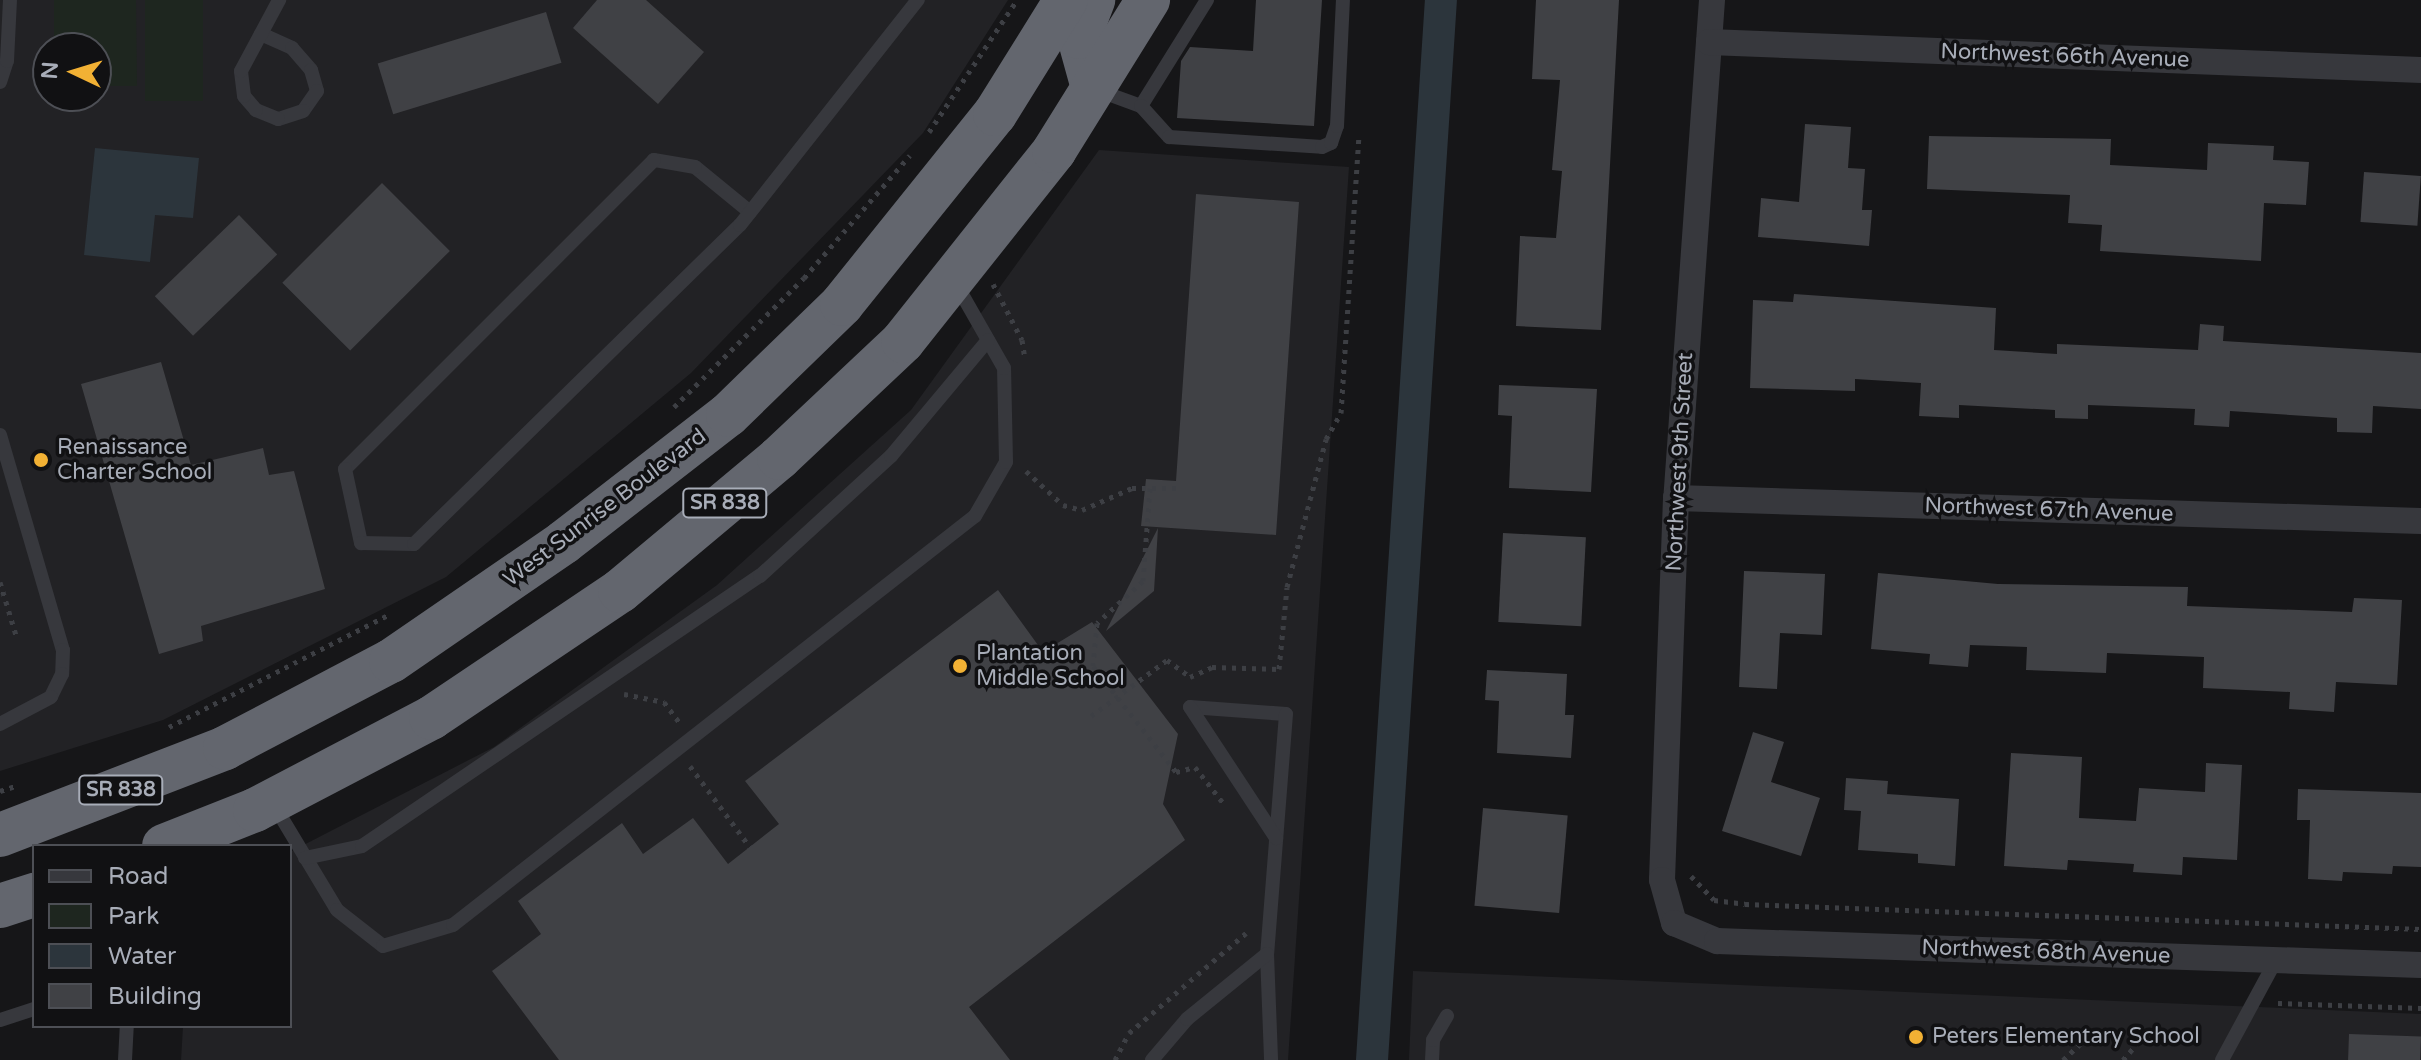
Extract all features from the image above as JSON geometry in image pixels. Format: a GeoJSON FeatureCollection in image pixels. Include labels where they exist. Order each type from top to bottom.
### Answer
{"type":"FeatureCollection","features":[{"type":"Feature","properties":{"kind":"highway","name":"West Sunrise Boulevard"},"geometry":{"type":"LineString","coordinates":[[0,835],[240,740],[391,661],[564,542],[728,415],[842,304],[995,114],[1066,0]]}},
{"type":"Feature","properties":{"kind":"highway"},"geometry":{"type":"LineString","coordinates":[[1093,0],[1079,37],[1093,88]]}},
{"type":"Feature","properties":{"kind":"highway","name":"SR 838"},"geometry":{"type":"LineString","coordinates":[[169,844],[271,801],[431,718],[620,591],[779,458],[969,275],[1054,151],[1148,0]]}},
{"type":"Feature","properties":{"kind":"highway"},"geometry":{"type":"LineString","coordinates":[[240,740],[271,801]]}},
{"type":"Feature","properties":{"kind":"highway"},"geometry":{"type":"LineString","coordinates":[[0,906],[32,896]]}},
{"type":"Feature","properties":{"kind":"street","name":"Northwest 9th Street"},"geometry":{"type":"LineString","coordinates":[[1674,923],[1662,880],[1676,498],[1712,0]]}},
{"type":"Feature","properties":{"kind":"street","name":"Northwest 66th Avenue"},"geometry":{"type":"LineString","coordinates":[[1709,42],[2421,70]]}},
{"type":"Feature","properties":{"kind":"street","name":"Northwest 67th Avenue"},"geometry":{"type":"LineString","coordinates":[[1676,498],[2421,521]]}},
{"type":"Feature","properties":{"kind":"street","name":"Northwest 68th Avenue"},"geometry":{"type":"LineString","coordinates":[[1674,923],[1717,941],[2421,965]]}},
{"type":"Feature","properties":{"kind":"lane"},"geometry":{"type":"LineString","coordinates":[[0,82],[7,61],[10,0]]}},
{"type":"Feature","properties":{"kind":"lane"},"geometry":{"type":"LineString","coordinates":[[261,34],[292,48],[311,70],[317,91],[303,111],[278,119],[256,110],[244,96],[241,71],[279,0]]}},
{"type":"Feature","properties":{"kind":"lane"},"geometry":{"type":"LineString","coordinates":[[750,212],[695,167],[654,160],[345,469],[361,543],[414,544],[750,212],[918,0]]}},
{"type":"Feature","properties":{"kind":"lane"},"geometry":{"type":"LineString","coordinates":[[1141,106],[1207,0]]}},
{"type":"Feature","properties":{"kind":"lane"},"geometry":{"type":"LineString","coordinates":[[1093,88],[1141,106],[1169,137],[1322,147],[1331,143],[1337,126],[1343,0]]}},
{"type":"Feature","properties":{"kind":"lane"},"geometry":{"type":"LineString","coordinates":[[271,801],[337,910],[383,946],[453,925],[975,516],[1006,462],[1004,368],[988,340],[969,275]]}},
{"type":"Feature","properties":{"kind":"lane"},"geometry":{"type":"LineString","coordinates":[[305,858],[362,846],[760,576],[891,456],[988,340]]}},
{"type":"Feature","properties":{"kind":"lane"},"geometry":{"type":"LineString","coordinates":[[0,435],[63,650],[62,674],[51,697],[0,723]]}},
{"type":"Feature","properties":{"kind":"lane"},"geometry":{"type":"LineString","coordinates":[[1271,1060],[1267,954],[1286,714],[1190,707],[1276,838]]}},
{"type":"Feature","properties":{"kind":"lane"},"geometry":{"type":"LineString","coordinates":[[1152,1060],[1187,1019],[1267,954]]}},
{"type":"Feature","properties":{"kind":"lane"},"geometry":{"type":"LineString","coordinates":[[2222,1060],[2276,960]]}},
{"type":"Feature","properties":{"kind":"lane"},"geometry":{"type":"LineString","coordinates":[[0,1020],[32,1010]]}},
{"type":"Feature","properties":{"kind":"lane"},"geometry":{"type":"LineString","coordinates":[[1432,1060],[1433,1040],[1447,1016]]}},
{"type":"Feature","properties":{"kind":"lane"},"geometry":{"type":"LineString","coordinates":[[125,1060],[127,1028]]}},
{"type":"Feature","properties":{"kind":"path"},"geometry":{"type":"LineString","coordinates":[[925,138],[1017,0]]}},
{"type":"Feature","properties":{"kind":"path"},"geometry":{"type":"LineString","coordinates":[[1091,716],[1167,660],[1190,677],[1212,667],[1279,669],[1287,587],[1326,439],[1341,413],[1359,134]]}},
{"type":"Feature","properties":{"kind":"path"},"geometry":{"type":"LineString","coordinates":[[665,414],[804,278],[915,149]]}},
{"type":"Feature","properties":{"kind":"path"},"geometry":{"type":"LineString","coordinates":[[969,275],[1022,340],[1025,373]]}},
{"type":"Feature","properties":{"kind":"path"},"geometry":{"type":"LineString","coordinates":[[1021,461],[1044,492],[1063,505],[1082,510],[1132,488],[1176,488]]}},
{"type":"Feature","properties":{"kind":"path"},"geometry":{"type":"LineString","coordinates":[[1150,488],[1143,581],[1097,623],[1093,666],[1115,698],[1176,772],[1195,767],[1231,814]]}},
{"type":"Feature","properties":{"kind":"path"},"geometry":{"type":"LineString","coordinates":[[0,582],[16,635]]}},
{"type":"Feature","properties":{"kind":"path"},"geometry":{"type":"LineString","coordinates":[[164,729],[392,613]]}},
{"type":"Feature","properties":{"kind":"path"},"geometry":{"type":"LineString","coordinates":[[0,791],[27,782]]}},
{"type":"Feature","properties":{"kind":"path"},"geometry":{"type":"LineString","coordinates":[[1689,864],[1699,888],[1714,900],[1745,904],[2421,929]]}},
{"type":"Feature","properties":{"kind":"path"},"geometry":{"type":"LineString","coordinates":[[1115,1060],[1129,1033],[1247,933],[1249,921]]}},
{"type":"Feature","properties":{"kind":"path"},"geometry":{"type":"LineString","coordinates":[[2252,1002],[2421,1008]]}},
{"type":"Feature","properties":{"kind":"path"},"geometry":{"type":"LineString","coordinates":[[2063,1060],[2081,1043]]}},
{"type":"Feature","properties":{"kind":"path"},"geometry":{"type":"LineString","coordinates":[[2123,1060],[2136,1045]]}},
{"type":"Feature","properties":{"kind":"shaded area"},"geometry":{"type":"Polygon","coordinates":[[[0,0],[1008,0],[923,133],[691,373],[446,577],[163,720],[0,771],[0,0]]]}},
{"type":"Feature","properties":{"kind":"shaded area","name":"Plantation Middle School"},"geometry":{"type":"Polygon","coordinates":[[[1099,150],[1349,167],[1288,1060],[181,1060],[183,1028],[292,1028],[292,851],[494,747],[717,585],[911,410],[1099,150]]]}},
{"type":"Feature","properties":{"kind":"shaded area","name":"Peters Elementary School"},"geometry":{"type":"Polygon","coordinates":[[[1413,971],[2421,1014],[2421,1060],[1409,1060],[1413,971]]]}},
{"type":"Feature","properties":{"kind":"green space"},"geometry":{"type":"Polygon","coordinates":[[[54,0],[136,0],[137,86],[112,86],[112,32],[54,32],[54,0]]]}},
{"type":"Feature","properties":{"kind":"green space"},"geometry":{"type":"Polygon","coordinates":[[[145,0],[203,0],[203,101],[145,101],[145,0]]]}},
{"type":"Feature","properties":{"kind":"water"},"geometry":{"type":"Polygon","coordinates":[[[95,148],[199,158],[193,218],[155,215],[150,262],[84,255],[95,148]]]}},
{"type":"Feature","properties":{"kind":"building"},"geometry":{"type":"Polygon","coordinates":[[[597,0],[646,0],[704,52],[658,104],[573,28],[597,0]]]}},
{"type":"Feature","properties":{"kind":"building"},"geometry":{"type":"Polygon","coordinates":[[[1256,0],[1322,0],[1314,126],[1177,118],[1181,61],[1190,47],[1253,51],[1256,0]]]}},
{"type":"Feature","properties":{"kind":"building"},"geometry":{"type":"Polygon","coordinates":[[[1536,0],[1619,0],[1601,330],[1516,326],[1520,236],[1556,238],[1562,171],[1552,170],[1560,80],[1532,79],[1536,0]]]}},
{"type":"Feature","properties":{"kind":"building"},"geometry":{"type":"Polygon","coordinates":[[[546,12],[561,63],[393,114],[378,63],[546,12]]]}},
{"type":"Feature","properties":{"kind":"building"},"geometry":{"type":"Polygon","coordinates":[[[1805,124],[1851,127],[1848,168],[1865,169],[1862,210],[1872,210],[1869,246],[1758,237],[1761,198],[1799,202],[1805,124]]]}},
{"type":"Feature","properties":{"kind":"building"},"geometry":{"type":"Polygon","coordinates":[[[1929,136],[2111,139],[2110,165],[2207,170],[2208,143],[2274,146],[2273,160],[2309,162],[2306,205],[2264,203],[2261,261],[2100,251],[2102,225],[2068,223],[2070,195],[1927,189],[1929,136]]]}},
{"type":"Feature","properties":{"kind":"building"},"geometry":{"type":"Polygon","coordinates":[[[2364,172],[2421,176],[2417,226],[2361,222],[2364,172]]]}},
{"type":"Feature","properties":{"kind":"building"},"geometry":{"type":"Polygon","coordinates":[[[382,183],[450,251],[350,351],[282,283],[382,183]]]}},
{"type":"Feature","properties":{"kind":"building"},"geometry":{"type":"Polygon","coordinates":[[[1196,194],[1299,202],[1276,535],[1141,526],[1146,479],[1176,481],[1196,194]]]}},
{"type":"Feature","properties":{"kind":"building"},"geometry":{"type":"Polygon","coordinates":[[[239,215],[277,255],[193,336],[155,296],[239,215]]]}},
{"type":"Feature","properties":{"kind":"building"},"geometry":{"type":"Polygon","coordinates":[[[1794,294],[1996,308],[1994,350],[2057,354],[2057,344],[2198,350],[2200,324],[2224,326],[2223,341],[2421,353],[2421,409],[2373,406],[2372,433],[2337,432],[2337,418],[2230,411],[2229,427],[2194,425],[2195,409],[2088,405],[2088,419],[2055,418],[2055,410],[1959,405],[1959,418],[1919,416],[1921,383],[1855,379],[1855,391],[1750,388],[1753,300],[1793,302],[1794,294]]]}},
{"type":"Feature","properties":{"kind":"building"},"geometry":{"type":"Polygon","coordinates":[[[161,362],[191,465],[263,448],[269,475],[294,471],[325,589],[201,626],[203,641],[159,654],[81,384],[161,362]]]}},
{"type":"Feature","properties":{"kind":"building"},"geometry":{"type":"Polygon","coordinates":[[[1499,385],[1597,389],[1591,492],[1509,488],[1512,416],[1498,415],[1499,385]]]}},
{"type":"Feature","properties":{"kind":"building"},"geometry":{"type":"Polygon","coordinates":[[[1158,528],[1154,591],[1106,631],[1158,528]]]}},
{"type":"Feature","properties":{"kind":"building"},"geometry":{"type":"Polygon","coordinates":[[[1503,533],[1586,537],[1581,626],[1498,622],[1503,533]]]}},
{"type":"Feature","properties":{"kind":"building"},"geometry":{"type":"Polygon","coordinates":[[[1744,571],[1825,574],[1822,635],[1780,633],[1777,689],[1739,687],[1744,571]]]}},
{"type":"Feature","properties":{"kind":"building"},"geometry":{"type":"Polygon","coordinates":[[[1878,573],[1998,584],[2188,587],[2187,606],[2352,612],[2354,598],[2402,600],[2397,685],[2336,682],[2334,712],[2289,709],[2290,692],[2203,688],[2204,657],[2107,653],[2106,673],[2026,670],[2027,647],[1970,645],[1968,667],[1929,664],[1930,654],[1871,649],[1878,573]]]}},
{"type":"Feature","properties":{"kind":"building"},"geometry":{"type":"Polygon","coordinates":[[[998,590],[1043,652],[1092,622],[1178,734],[1163,804],[1185,840],[969,1007],[1010,1060],[559,1060],[492,971],[541,934],[518,901],[622,823],[643,854],[693,818],[728,864],[779,824],[745,781],[998,590]]]}},
{"type":"Feature","properties":{"kind":"building"},"geometry":{"type":"Polygon","coordinates":[[[1487,670],[1567,674],[1565,715],[1574,715],[1571,758],[1497,753],[1499,701],[1485,700],[1487,670]]]}},
{"type":"Feature","properties":{"kind":"building"},"geometry":{"type":"Polygon","coordinates":[[[1753,732],[1784,742],[1771,782],[1820,798],[1801,856],[1722,831],[1753,732]]]}},
{"type":"Feature","properties":{"kind":"building"},"geometry":{"type":"Polygon","coordinates":[[[2011,753],[2082,757],[2079,818],[2136,821],[2139,788],[2205,792],[2206,763],[2242,765],[2237,860],[2183,857],[2182,875],[2133,872],[2134,864],[2068,860],[2067,870],[2004,866],[2011,753]]]}},
{"type":"Feature","properties":{"kind":"building"},"geometry":{"type":"Polygon","coordinates":[[[1846,778],[1888,781],[1887,794],[1959,799],[1955,866],[1918,863],[1918,854],[1858,850],[1861,811],[1844,810],[1846,778]]]}},
{"type":"Feature","properties":{"kind":"building"},"geometry":{"type":"Polygon","coordinates":[[[2298,789],[2421,793],[2421,867],[2393,866],[2392,874],[2343,872],[2342,881],[2308,879],[2310,820],[2297,820],[2298,789]]]}},
{"type":"Feature","properties":{"kind":"building"},"geometry":{"type":"Polygon","coordinates":[[[1483,808],[1568,815],[1559,913],[1474,906],[1483,808]]]}},
{"type":"Feature","properties":{"kind":"building"},"geometry":{"type":"Polygon","coordinates":[[[2349,1034],[2421,1037],[2420,1060],[2348,1060],[2349,1034]]]}},
{"type":"Feature","properties":{"kind":"waterway"},"geometry":{"type":"LineString","coordinates":[[1372,1060],[1441,0]]}},
{"type":"Feature","properties":{"kind":"place","name":"Renaissance Charter School"},"geometry":{"type":"Point","coordinates":[41,460]}},
{"type":"Feature","properties":{"kind":"place","name":"Plantation Middle School"},"geometry":{"type":"Point","coordinates":[960,666]}},
{"type":"Feature","properties":{"kind":"place","name":"Peters Elementary School"},"geometry":{"type":"Point","coordinates":[1916,1037]}}]}
